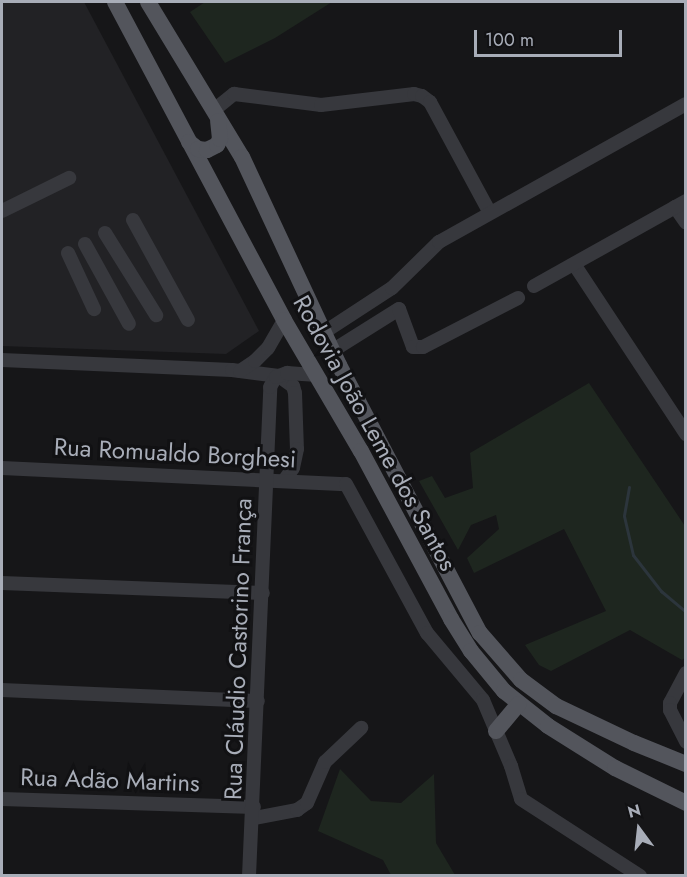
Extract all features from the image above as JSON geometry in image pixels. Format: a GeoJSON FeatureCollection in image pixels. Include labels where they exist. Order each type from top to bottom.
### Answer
{"type":"FeatureCollection","features":[{"type":"Feature","properties":{"kind":"main road","name":"Rodovia João Leme dos Santos"},"geometry":{"type":"LineString","coordinates":[[115,2],[314,375],[361,451],[451,619],[471,651],[504,691],[548,726],[615,768],[686,802]]}},
{"type":"Feature","properties":{"kind":"main road","name":"Rodovia João Leme dos Santos"},"geometry":{"type":"LineString","coordinates":[[148,2],[242,158],[332,351],[480,633],[520,680],[556,706],[634,744],[686,764]]}},
{"type":"Feature","properties":{"kind":"main road"},"geometry":{"type":"LineString","coordinates":[[189,142],[198,149],[207,150],[217,145],[220,131],[214,110]]}},
{"type":"Feature","properties":{"kind":"main road"},"geometry":{"type":"LineString","coordinates":[[496,731],[519,704]]}},
{"type":"Feature","properties":{"kind":"street"},"geometry":{"type":"LineString","coordinates":[[214,110],[234,94],[321,105],[414,94],[422,96],[430,102],[490,213]]}},
{"type":"Feature","properties":{"kind":"street"},"geometry":{"type":"LineString","coordinates":[[323,333],[392,288],[439,242],[686,104]]}},
{"type":"Feature","properties":{"kind":"street"},"geometry":{"type":"LineString","coordinates":[[2,211],[69,178]]}},
{"type":"Feature","properties":{"kind":"street"},"geometry":{"type":"LineString","coordinates":[[534,286],[680,204],[686,223]]}},
{"type":"Feature","properties":{"kind":"street"},"geometry":{"type":"LineString","coordinates":[[133,220],[188,320]]}},
{"type":"Feature","properties":{"kind":"street"},"geometry":{"type":"LineString","coordinates":[[105,233],[156,315]]}},
{"type":"Feature","properties":{"kind":"street"},"geometry":{"type":"LineString","coordinates":[[85,244],[129,324]]}},
{"type":"Feature","properties":{"kind":"street"},"geometry":{"type":"LineString","coordinates":[[68,253],[94,309]]}},
{"type":"Feature","properties":{"kind":"street"},"geometry":{"type":"LineString","coordinates":[[574,264],[686,434]]}},
{"type":"Feature","properties":{"kind":"street"},"geometry":{"type":"LineString","coordinates":[[392,288],[413,347],[417,348],[518,298]]}},
{"type":"Feature","properties":{"kind":"street"},"geometry":{"type":"LineString","coordinates":[[332,351],[399,309]]}},
{"type":"Feature","properties":{"kind":"street"},"geometry":{"type":"LineString","coordinates":[[240,371],[268,348],[284,320]]}},
{"type":"Feature","properties":{"kind":"street"},"geometry":{"type":"LineString","coordinates":[[2,360],[314,375]]}},
{"type":"Feature","properties":{"kind":"street"},"geometry":{"type":"LineString","coordinates":[[277,374],[293,386],[295,393],[297,449],[293,468],[284,481]]}},
{"type":"Feature","properties":{"kind":"street","name":"Rua Cláudio Castorino França"},"geometry":{"type":"LineString","coordinates":[[249,876],[254,812],[270,387],[277,374]]}},
{"type":"Feature","properties":{"kind":"street","name":"Rua Romualdo Borghesi"},"geometry":{"type":"LineString","coordinates":[[2,468],[346,484],[428,633],[483,700],[496,731]]}},
{"type":"Feature","properties":{"kind":"street"},"geometry":{"type":"LineString","coordinates":[[2,583],[263,593]]}},
{"type":"Feature","properties":{"kind":"street"},"geometry":{"type":"LineString","coordinates":[[686,673],[670,703],[670,710],[686,742]]}},
{"type":"Feature","properties":{"kind":"street"},"geometry":{"type":"LineString","coordinates":[[2,690],[258,700]]}},
{"type":"Feature","properties":{"kind":"street","name":"Rua Adão Martins"},"geometry":{"type":"LineString","coordinates":[[2,800],[254,812],[297,810],[307,803],[325,762],[361,728]]}},
{"type":"Feature","properties":{"kind":"street"},"geometry":{"type":"LineString","coordinates":[[496,731],[511,766],[521,800],[640,876]]}},
{"type":"Feature","properties":{"kind":"shaded area"},"geometry":{"type":"Polygon","coordinates":[[[2,2],[84,2],[259,331],[226,354],[2,346],[2,2]]]}},
{"type":"Feature","properties":{"kind":"shaded area"},"geometry":{"type":"Polygon","coordinates":[[[205,2],[332,2],[275,38],[225,63],[190,12],[205,2]]]}},
{"type":"Feature","properties":{"kind":"shaded area"},"geometry":{"type":"Polygon","coordinates":[[[589,383],[685,526],[686,657],[682,660],[630,630],[551,671],[539,665],[525,645],[606,611],[564,529],[474,573],[467,558],[499,529],[496,515],[471,525],[458,550],[419,481],[432,476],[445,498],[473,488],[470,453],[589,383]]]}},
{"type":"Feature","properties":{"kind":"shaded area"},"geometry":{"type":"Polygon","coordinates":[[[340,769],[371,801],[401,803],[434,774],[436,843],[455,875],[391,875],[383,860],[318,831],[340,769]]]}},
{"type":"Feature","properties":{"kind":"waterway"},"geometry":{"type":"LineString","coordinates":[[629,487],[624,516],[633,555],[661,591],[686,612]]}}]}
